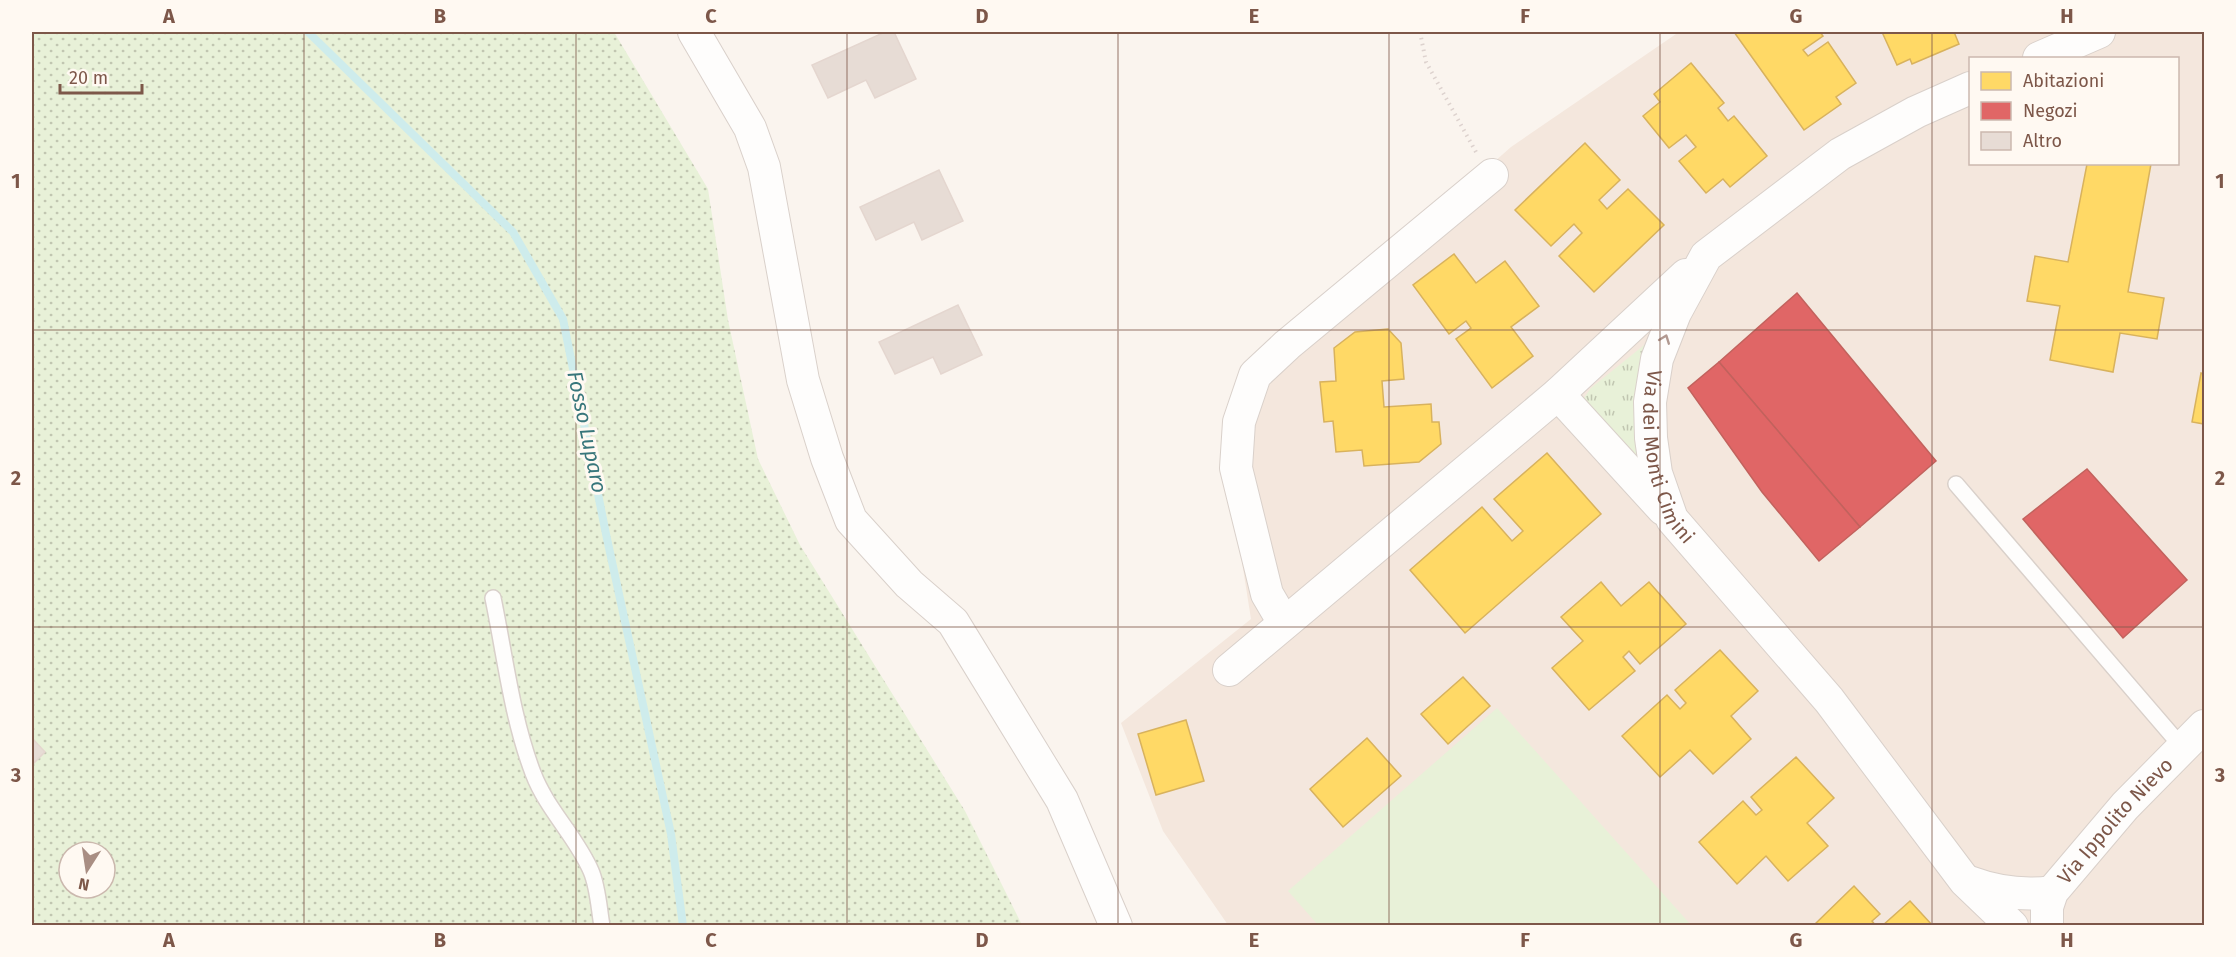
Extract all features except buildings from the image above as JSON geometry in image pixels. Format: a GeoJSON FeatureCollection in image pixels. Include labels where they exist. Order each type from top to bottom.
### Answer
{"type":"FeatureCollection","features":[{"type":"Feature","properties":{"kind":"street"},"geometry":{"type":"LineString","coordinates":[[694,32],[750,128],[764,167],[803,380],[827,458],[851,520],[909,584],[954,622],[1062,800],[1116,926]]}},
{"type":"Feature","properties":{"kind":"street"},"geometry":{"type":"LineString","coordinates":[[2041,57],[2098,32]]}},
{"type":"Feature","properties":{"kind":"street","name":"Via dei Monti Cimini"},"geometry":{"type":"LineString","coordinates":[[1969,89],[1916,112],[1840,154],[1707,256],[1675,313],[1658,359],[1650,402],[1651,438],[1656,473],[1672,519],[1829,700],[1965,881],[2013,926]]}},
{"type":"Feature","properties":{"kind":"street"},"geometry":{"type":"LineString","coordinates":[[1284,623],[1267,594],[1236,468],[1239,422],[1255,375],[1287,345],[1491,175]]}},
{"type":"Feature","properties":{"kind":"street"},"geometry":{"type":"LineString","coordinates":[[1229,670],[1558,393],[1707,256]]}},
{"type":"Feature","properties":{"kind":"street"},"geometry":{"type":"LineString","coordinates":[[1558,393],[1672,519]]}},
{"type":"Feature","properties":{"kind":"street","name":"Via Ippolito Nievo"},"geometry":{"type":"LineString","coordinates":[[2047,926],[2047,907],[2052,892],[2125,806],[2205,726]]}},
{"type":"Feature","properties":{"kind":"street"},"geometry":{"type":"LineString","coordinates":[[1965,881],[1992,891],[2033,895],[2052,892]]}},
{"type":"Feature","properties":{"kind":"lane"},"geometry":{"type":"LineString","coordinates":[[1956,484],[2182,747]]}},
{"type":"Feature","properties":{"kind":"lane"},"geometry":{"type":"LineString","coordinates":[[493,598],[522,737],[533,773],[550,810],[573,838],[592,873],[602,926]]}},
{"type":"Feature","properties":{"kind":"path"},"geometry":{"type":"LineString","coordinates":[[1420,32],[1426,62],[1491,175]]}},
{"type":"Feature","properties":{"kind":"shaded area"},"geometry":{"type":"Polygon","coordinates":[[[1679,32],[2204,32],[2204,925],[1228,925],[1163,831],[1121,723],[1251,619],[1224,448],[1240,386],[1511,147],[1679,32]]]}},
{"type":"Feature","properties":{"kind":"green space"},"geometry":{"type":"Polygon","coordinates":[[[32,32],[614,32],[708,189],[728,320],[758,459],[800,545],[965,811],[1022,925],[32,925],[32,32]]]}},
{"type":"Feature","properties":{"kind":"green space"},"geometry":{"type":"Polygon","coordinates":[[[1654,337],[1640,391],[1636,421],[1643,477],[1583,399],[1591,388],[1654,337]]]}},
{"type":"Feature","properties":{"kind":"green space"},"geometry":{"type":"Polygon","coordinates":[[[1497,708],[1691,925],[1318,925],[1288,891],[1497,708]]]}},
{"type":"Feature","properties":{"kind":"waterway","name":"Fosso Luparo"},"geometry":{"type":"LineString","coordinates":[[308,32],[513,232],[563,319],[606,534],[671,834],[683,926]]}}]}
